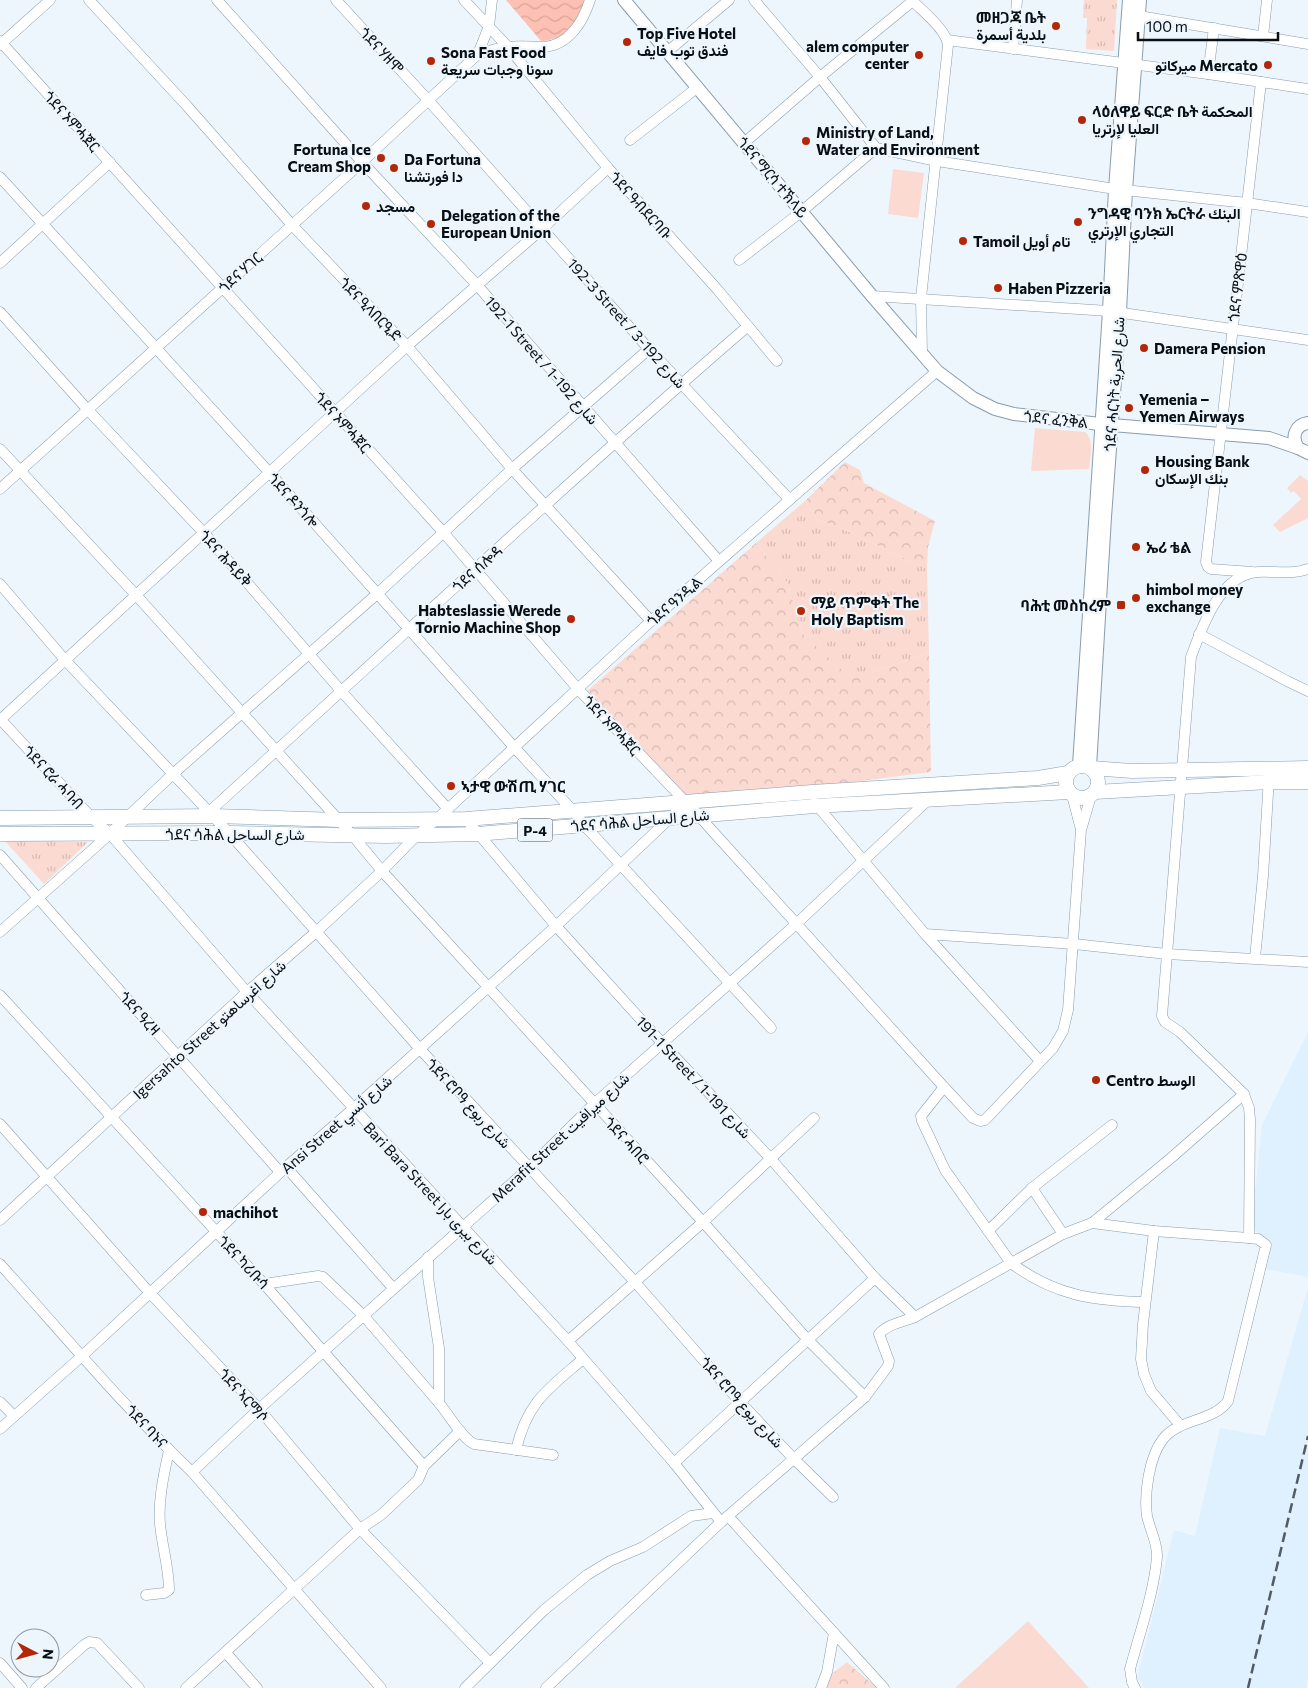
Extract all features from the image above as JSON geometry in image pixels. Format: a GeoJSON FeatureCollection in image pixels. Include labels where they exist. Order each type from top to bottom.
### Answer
{"type":"FeatureCollection","features":[{"type":"Feature","properties":{"kind":"highway","name":"ጎደና ሳሕል شارع الساحل"},"geometry":{"type":"LineString","coordinates":[[0,834],[229,833],[416,836],[477,834],[670,818],[814,799],[1038,778],[1082,768],[1132,771],[1182,770],[1269,775]]}},
{"type":"Feature","properties":{"kind":"highway"},"geometry":{"type":"LineString","coordinates":[[1093,794],[1098,782],[1095,772],[1082,768],[1065,780],[1070,794],[1082,798],[1093,794],[1181,787],[1308,768]]}},
{"type":"Feature","properties":{"kind":"highway"},"geometry":{"type":"LineString","coordinates":[[1269,775],[1308,782]]}},
{"type":"Feature","properties":{"kind":"highway","name":"ጎደና ሳሕል شارع الساحل"},"geometry":{"type":"LineString","coordinates":[[0,818],[126,818],[211,814],[339,820],[466,819],[686,803],[814,799],[928,800],[1070,794]]}},
{"type":"Feature","properties":{"kind":"main road","name":"ጎደና ማርሳ ተኽላይ"},"geometry":{"type":"LineString","coordinates":[[624,0],[922,354]]}},
{"type":"Feature","properties":{"kind":"main road","name":"ጎደና ሓርነት شارع الحرية"},"geometry":{"type":"LineString","coordinates":[[1128,0],[1133,15]]}},
{"type":"Feature","properties":{"kind":"main road","name":"ጎደና ሓርነት شارع الحرية"},"geometry":{"type":"LineString","coordinates":[[1082,768],[1129,64],[1133,15],[1140,0]]}},
{"type":"Feature","properties":{"kind":"main road","name":"ጎደና ፈንቅል"},"geometry":{"type":"LineString","coordinates":[[922,354],[937,371],[972,398],[995,409],[1014,414],[1269,438],[1304,453]]}},
{"type":"Feature","properties":{"kind":"main road","name":"ጎደና ፈንቅል"},"geometry":{"type":"LineString","coordinates":[[1269,438],[1305,423]]}},
{"type":"Feature","properties":{"kind":"main road"},"geometry":{"type":"LineString","coordinates":[[1304,453],[1295,444],[1294,434],[1305,423]]}},
{"type":"Feature","properties":{"kind":"street"},"geometry":{"type":"LineString","coordinates":[[1,43],[50,0]]}},
{"type":"Feature","properties":{"kind":"street","name":"ጎደና ዒላበርዒድ"},"geometry":{"type":"LineString","coordinates":[[89,0],[292,225],[407,346],[512,468],[651,621]]}},
{"type":"Feature","properties":{"kind":"street","name":"192-1 Street / شارع 192-1"},"geometry":{"type":"LineString","coordinates":[[217,0],[362,162],[478,285],[719,561]]}},
{"type":"Feature","properties":{"kind":"street","name":"ጎደና ሃዘሞ"},"geometry":{"type":"LineString","coordinates":[[336,0],[428,100]]}},
{"type":"Feature","properties":{"kind":"street"},"geometry":{"type":"LineString","coordinates":[[464,0],[489,26]]}},
{"type":"Feature","properties":{"kind":"street"},"geometry":{"type":"LineString","coordinates":[[478,54],[489,26],[492,0]]}},
{"type":"Feature","properties":{"kind":"street"},"geometry":{"type":"LineString","coordinates":[[478,54],[508,47],[547,46],[562,42],[574,32],[584,18],[590,0]]}},
{"type":"Feature","properties":{"kind":"street"},"geometry":{"type":"LineString","coordinates":[[667,52],[729,0]]}},
{"type":"Feature","properties":{"kind":"street"},"geometry":{"type":"LineString","coordinates":[[754,0],[820,76],[876,148],[937,161],[1120,189],[1247,203],[1308,212]]}},
{"type":"Feature","properties":{"kind":"street"},"geometry":{"type":"LineString","coordinates":[[1012,49],[1017,0]]}},
{"type":"Feature","properties":{"kind":"street"},"geometry":{"type":"LineString","coordinates":[[1263,36],[1268,0]]}},
{"type":"Feature","properties":{"kind":"street"},"geometry":{"type":"LineString","coordinates":[[744,143],[820,76],[913,1],[943,32],[947,40],[937,161],[921,298],[922,354]]}},
{"type":"Feature","properties":{"kind":"street"},"geometry":{"type":"LineString","coordinates":[[1133,15],[1308,44]]}},
{"type":"Feature","properties":{"kind":"street","name":"ጎደና ዓብደርባቡ"},"geometry":{"type":"LineString","coordinates":[[489,26],[608,168],[717,289],[777,362]]}},
{"type":"Feature","properties":{"kind":"street"},"geometry":{"type":"LineString","coordinates":[[1208,74],[1214,28]]}},
{"type":"Feature","properties":{"kind":"street"},"geometry":{"type":"LineString","coordinates":[[947,40],[1308,89]]}},
{"type":"Feature","properties":{"kind":"street","name":"ጎደና ኦምሓጀር"},"geometry":{"type":"LineString","coordinates":[[1,43],[443,532],[578,689],[698,815],[973,1118],[985,1120],[1040,1061]]}},
{"type":"Feature","properties":{"kind":"street","name":"ጎደና ሃገር"},"geometry":{"type":"LineString","coordinates":[[0,489],[362,162],[478,54]]}},
{"type":"Feature","properties":{"kind":"street","name":"ጎደና ምጽዋዕ"},"geometry":{"type":"LineString","coordinates":[[1255,572],[1211,569],[1206,562],[1261,82]]}},
{"type":"Feature","properties":{"kind":"street"},"geometry":{"type":"LineString","coordinates":[[630,140],[698,87]]}},
{"type":"Feature","properties":{"kind":"street","name":"192-3 Street / شارع 192-3"},"geometry":{"type":"LineString","coordinates":[[428,100],[649,349],[789,499]]}},
{"type":"Feature","properties":{"kind":"street"},"geometry":{"type":"LineString","coordinates":[[739,260],[801,212],[876,148]]}},
{"type":"Feature","properties":{"kind":"street"},"geometry":{"type":"LineString","coordinates":[[0,263],[110,162]]}},
{"type":"Feature","properties":{"kind":"street"},"geometry":{"type":"LineString","coordinates":[[0,719],[407,346],[542,229],[608,168]]}},
{"type":"Feature","properties":{"kind":"street","name":"ጎደና ዶንጎሎ"},"geometry":{"type":"LineString","coordinates":[[0,177],[269,472],[574,812],[584,826],[771,1028]]}},
{"type":"Feature","properties":{"kind":"street"},"geometry":{"type":"LineString","coordinates":[[872,296],[1114,311],[1308,340]]}},
{"type":"Feature","properties":{"kind":"street","name":"ጎደና ሕዳይቅ"},"geometry":{"type":"LineString","coordinates":[[0,312],[88,410],[204,533],[342,692],[448,809]]}},
{"type":"Feature","properties":{"kind":"street","name":"ጎደና ሰሎዳ"},"geometry":{"type":"LineString","coordinates":[[211,814],[276,751],[409,629],[748,326]]}},
{"type":"Feature","properties":{"kind":"street"},"geometry":{"type":"LineString","coordinates":[[0,932],[377,594],[512,468],[649,349]]}},
{"type":"Feature","properties":{"kind":"street","name":"ጎደና ዓንዲል"},"geometry":{"type":"LineString","coordinates":[[416,836],[448,809],[651,621],[937,371]]}},
{"type":"Feature","properties":{"kind":"street","name":"ጎደና ሓበሮ"},"geometry":{"type":"LineString","coordinates":[[0,449],[136,595],[339,820],[382,871],[703,1222],[808,1340],[864,1397]]}},
{"type":"Feature","properties":{"kind":"street"},"geometry":{"type":"LineString","coordinates":[[1249,1238],[1250,1119],[1249,1108],[1244,1094],[1180,1032],[1165,1022],[1162,1016],[1191,657],[1199,634],[1216,600],[1235,580],[1255,572],[1290,573],[1308,570]]}},
{"type":"Feature","properties":{"kind":"street","name":"ጎደና ሮቦዓ شارع ربوع"},"geometry":{"type":"LineString","coordinates":[[0,584],[65,660],[229,833],[420,1049],[635,1282],[740,1402],[794,1459],[833,1496]]}},
{"type":"Feature","properties":{"kind":"street"},"geometry":{"type":"LineString","coordinates":[[1199,634],[1308,691]]}},
{"type":"Feature","properties":{"kind":"street","name":"ጎደና ሮራ ሓባብ"},"geometry":{"type":"LineString","coordinates":[[0,719],[110,834]]}},
{"type":"Feature","properties":{"kind":"street"},"geometry":{"type":"LineString","coordinates":[[1255,958],[1263,876],[1269,775]]}},
{"type":"Feature","properties":{"kind":"street"},"geometry":{"type":"LineString","coordinates":[[1070,794],[1081,830]]}},
{"type":"Feature","properties":{"kind":"street"},"geometry":{"type":"LineString","coordinates":[[814,799],[925,934],[1040,1061],[1053,1048],[1063,1031],[1068,1010],[1081,830],[1093,794]]}},
{"type":"Feature","properties":{"kind":"street","name":"Merafit Street شارع ميرافيت"},"geometry":{"type":"LineString","coordinates":[[192,1472],[323,1351],[529,1168],[594,1104],[796,925],[928,800]]}},
{"type":"Feature","properties":{"kind":"street","name":"Ansi Street شارع أنسي"},"geometry":{"type":"LineString","coordinates":[[0,1429],[82,1356],[283,1170],[556,926],[686,803]]}},
{"type":"Feature","properties":{"kind":"street","name":"191-1 Street / شارع 191-1"},"geometry":{"type":"LineString","coordinates":[[466,819],[556,926],[771,1159],[876,1278],[915,1317]]}},
{"type":"Feature","properties":{"kind":"street","name":"Bari Bara Street شارع بيرى بارا"},"geometry":{"type":"LineString","coordinates":[[110,834],[247,992],[568,1341],[674,1463],[713,1513],[724,1519],[834,1633],[884,1688]]}},
{"type":"Feature","properties":{"kind":"street","name":"Igersahto Street شارع اغرساهتو"},"geometry":{"type":"LineString","coordinates":[[0,1220],[247,992],[316,932],[382,871],[416,836]]}},
{"type":"Feature","properties":{"kind":"street","name":"ጎደና ዓረዛ"},"geometry":{"type":"LineString","coordinates":[[0,854],[178,1056],[394,1288]]}},
{"type":"Feature","properties":{"kind":"street"},"geometry":{"type":"LineString","coordinates":[[925,934],[1074,944],[1167,954],[1308,962]]}},
{"type":"Feature","properties":{"kind":"street","name":"ጎደና ካሪቡሳ"},"geometry":{"type":"LineString","coordinates":[[0,995],[264,1284],[424,1466]]}},
{"type":"Feature","properties":{"kind":"street"},"geometry":{"type":"LineString","coordinates":[[944,1087],[921,1116],[922,1121],[944,1170],[1011,1264],[1025,1274],[1074,1295],[1095,1299],[1145,1302]]}},
{"type":"Feature","properties":{"kind":"street"},"geometry":{"type":"LineString","coordinates":[[546,1688],[724,1519],[864,1397],[888,1366],[889,1361],[879,1334],[888,1326],[915,1317],[1062,1234],[1092,1224],[1244,1094]]}},
{"type":"Feature","properties":{"kind":"street"},"geometry":{"type":"LineString","coordinates":[[568,1341],[703,1222],[814,1118]]}},
{"type":"Feature","properties":{"kind":"street","name":"ጎደና ኣርማሶ"},"geometry":{"type":"LineString","coordinates":[[0,1124],[149,1292],[259,1409],[360,1529],[490,1663]]}},
{"type":"Feature","properties":{"kind":"street"},"geometry":{"type":"LineString","coordinates":[[988,1231],[1032,1188],[1112,1124]]}},
{"type":"Feature","properties":{"kind":"street"},"geometry":{"type":"LineString","coordinates":[[1032,1188],[1062,1234]]}},
{"type":"Feature","properties":{"kind":"street"},"geometry":{"type":"LineString","coordinates":[[1092,1224],[1258,1239],[1266,1245],[1228,1401],[1218,1411],[1180,1425],[1163,1438],[1149,1474],[1147,1515],[1157,1557],[1150,1593],[1130,1669],[1135,1688]]}},
{"type":"Feature","properties":{"kind":"street"},"geometry":{"type":"LineString","coordinates":[[1154,1231],[1145,1302],[1141,1359],[1144,1374],[1151,1391],[1180,1425]]}},
{"type":"Feature","properties":{"kind":"street"},"geometry":{"type":"LineString","coordinates":[[428,1257],[428,1276],[439,1348],[440,1403]]}},
{"type":"Feature","properties":{"kind":"street","name":"ጎደና ባኑና"},"geometry":{"type":"LineString","coordinates":[[0,1264],[82,1356],[192,1472],[381,1688]]}},
{"type":"Feature","properties":{"kind":"street"},"geometry":{"type":"LineString","coordinates":[[264,1284],[318,1276],[323,1277],[363,1315],[440,1403],[465,1439],[474,1444],[553,1455]]}},
{"type":"Feature","properties":{"kind":"street"},"geometry":{"type":"LineString","coordinates":[[674,1463],[876,1278]]}},
{"type":"Feature","properties":{"kind":"street"},"geometry":{"type":"LineString","coordinates":[[516,1450],[520,1431],[532,1408],[544,1394],[583,1359]]}},
{"type":"Feature","properties":{"kind":"street"},"geometry":{"type":"LineString","coordinates":[[0,1402],[14,1416]]}},
{"type":"Feature","properties":{"kind":"street"},"geometry":{"type":"LineString","coordinates":[[186,1688],[360,1529],[381,1514],[418,1480],[424,1466],[460,1431]]}},
{"type":"Feature","properties":{"kind":"street"},"geometry":{"type":"LineString","coordinates":[[146,1595],[164,1593],[169,1590],[160,1523],[160,1498],[170,1450]]}},
{"type":"Feature","properties":{"kind":"street"},"geometry":{"type":"LineString","coordinates":[[465,1688],[544,1610],[587,1575],[610,1561],[643,1547],[691,1516],[713,1513]]}},
{"type":"Feature","properties":{"kind":"street"},"geometry":{"type":"LineString","coordinates":[[821,1688],[827,1672],[834,1633]]}},
{"type":"Feature","properties":{"kind":"street"},"geometry":{"type":"LineString","coordinates":[[36,1688],[84,1645],[93,1642],[97,1643],[140,1688]]}},
{"type":"Feature","properties":{"kind":"street"},"geometry":{"type":"LineString","coordinates":[[226,1653],[257,1688]]}},
{"type":"Feature","properties":{"kind":"street"},"geometry":{"type":"LineString","coordinates":[[0,1663],[22,1688]]}},
{"type":"Feature","properties":{"kind":"shaded area"},"geometry":{"type":"Polygon","coordinates":[[[1308,1032],[1308,1277],[1265,1269],[1272,1243],[1255,1230],[1252,1221],[1262,1125],[1308,1032]]]}},
{"type":"Feature","properties":{"kind":"shaded area"},"geometry":{"type":"Polygon","coordinates":[[[1308,1287],[1308,1679],[1306,1688],[1144,1688],[1141,1681],[1137,1679],[1174,1530],[1195,1536],[1220,1428],[1265,1436],[1308,1287]]]}},
{"type":"Feature","properties":{"kind":"green space"},"geometry":{"type":"Polygon","coordinates":[[[1084,0],[1117,0],[1114,51],[1086,49],[1087,18],[1083,18],[1084,0]]]}},
{"type":"Feature","properties":{"kind":"green space"},"geometry":{"type":"Polygon","coordinates":[[[893,169],[924,173],[918,218],[888,214],[893,169]]]}},
{"type":"Feature","properties":{"kind":"green space"},"geometry":{"type":"Polygon","coordinates":[[[1035,428],[1085,432],[1091,444],[1089,469],[1031,471],[1035,428]]]}},
{"type":"Feature","properties":{"kind":"green space"},"geometry":{"type":"Polygon","coordinates":[[[845,462],[860,470],[864,483],[935,521],[928,547],[927,569],[840,528],[816,519],[805,501],[845,462]]]}},
{"type":"Feature","properties":{"kind":"green space"},"geometry":{"type":"Polygon","coordinates":[[[1300,475],[1308,481],[1308,518],[1280,532],[1273,525],[1301,499],[1294,491],[1291,493],[1287,488],[1300,475]]]}},
{"type":"Feature","properties":{"kind":"green space"},"geometry":{"type":"Polygon","coordinates":[[[805,501],[816,519],[840,528],[927,569],[929,652],[871,673],[844,672],[803,634],[787,582],[756,543],[805,501]]]}},
{"type":"Feature","properties":{"kind":"green space","name":"ማይ ጥምቀት The Holy Baptism"},"geometry":{"type":"Polygon","coordinates":[[[756,543],[787,582],[803,634],[871,673],[929,652],[931,772],[686,803],[586,692],[756,543]]]}},
{"type":"Feature","properties":{"kind":"green space"},"geometry":{"type":"Polygon","coordinates":[[[4,840],[88,842],[44,884],[4,840]]]}},
{"type":"Feature","properties":{"kind":"green space"},"geometry":{"type":"Polygon","coordinates":[[[1028,1621],[1089,1688],[956,1687],[1028,1621]]]}},
{"type":"Feature","properties":{"kind":"green space"},"geometry":{"type":"Polygon","coordinates":[[[847,1662],[877,1688],[814,1688],[847,1662]]]}},
{"type":"Feature","properties":{"kind":"water"},"geometry":{"type":"Polygon","coordinates":[[[506,0],[586,0],[580,16],[571,29],[558,37],[541,41],[506,0]]]}},
{"type":"Feature","properties":{"kind":"railway"},"geometry":{"type":"LineString","coordinates":[[1248,1688],[1308,1436]]}},
{"type":"Feature","properties":{"kind":"place","name":"መዘጋጃ ቤት بلدية أسمرة"},"geometry":{"type":"Point","coordinates":[1056,26]}},
{"type":"Feature","properties":{"kind":"place","name":"Top Five Hotel فندق توب فايف"},"geometry":{"type":"Point","coordinates":[627,42]}},
{"type":"Feature","properties":{"kind":"place","name":"alem computer center"},"geometry":{"type":"Point","coordinates":[919,55]}},
{"type":"Feature","properties":{"kind":"place","name":"Sona Fast Food سونا وجبات سريعة"},"geometry":{"type":"Point","coordinates":[431,61]}},
{"type":"Feature","properties":{"kind":"place","name":"ميركاتو Mercato"},"geometry":{"type":"Point","coordinates":[1268,65]}},
{"type":"Feature","properties":{"kind":"place","name":"ላዕለዋይ ፍርድ ቤት المحكمة العليا لإرتريا"},"geometry":{"type":"Point","coordinates":[1082,120]}},
{"type":"Feature","properties":{"kind":"place","name":"Ministry of Land, Water and Environment"},"geometry":{"type":"Point","coordinates":[806,141]}},
{"type":"Feature","properties":{"kind":"place","name":"Fortuna Ice Cream Shop"},"geometry":{"type":"Point","coordinates":[381,158]}},
{"type":"Feature","properties":{"kind":"place","name":"Da Fortuna دا فورتشنا"},"geometry":{"type":"Point","coordinates":[394,168]}},
{"type":"Feature","properties":{"kind":"place","name":"مسجد"},"geometry":{"type":"Point","coordinates":[366,206]}},
{"type":"Feature","properties":{"kind":"place","name":"ንግዳዊ ባንክ ኤርትራ البنك التجاري الإرتري"},"geometry":{"type":"Point","coordinates":[1078,222]}},
{"type":"Feature","properties":{"kind":"place","name":"Delegation of the European Union"},"geometry":{"type":"Point","coordinates":[431,224]}},
{"type":"Feature","properties":{"kind":"place","name":"Tamoil تام أويل"},"geometry":{"type":"Point","coordinates":[963,241]}},
{"type":"Feature","properties":{"kind":"place","name":"Haben Pizzeria"},"geometry":{"type":"Point","coordinates":[998,288]}},
{"type":"Feature","properties":{"kind":"place","name":"Damera Pension"},"geometry":{"type":"Point","coordinates":[1144,348]}},
{"type":"Feature","properties":{"kind":"place","name":"Yemenia – Yemen Airways"},"geometry":{"type":"Point","coordinates":[1129,408]}},
{"type":"Feature","properties":{"kind":"place","name":"Housing Bank بنك الإسكان"},"geometry":{"type":"Point","coordinates":[1145,470]}},
{"type":"Feature","properties":{"kind":"place","name":"ኤሪ ቴል"},"geometry":{"type":"Point","coordinates":[1136,547]}},
{"type":"Feature","properties":{"kind":"place","name":"himbol money exchange"},"geometry":{"type":"Point","coordinates":[1136,598]}},
{"type":"Feature","properties":{"kind":"place","name":"ባሕቲ መስከረም"},"geometry":{"type":"Point","coordinates":[1121,605]}},
{"type":"Feature","properties":{"kind":"place","name":"ማይ ጥምቀት The Holy Baptism"},"geometry":{"type":"Point","coordinates":[801,611]}},
{"type":"Feature","properties":{"kind":"place","name":"Habteslassie Werede Tornio Machine Shop"},"geometry":{"type":"Point","coordinates":[571,619]}},
{"type":"Feature","properties":{"kind":"place","name":"ኣታዊ ውሽጢ ሃገር"},"geometry":{"type":"Point","coordinates":[451,786]}},
{"type":"Feature","properties":{"kind":"place","name":"Centro الوسط"},"geometry":{"type":"Point","coordinates":[1096,1080]}},
{"type":"Feature","properties":{"kind":"place","name":"machihot"},"geometry":{"type":"Point","coordinates":[203,1212]}}]}
